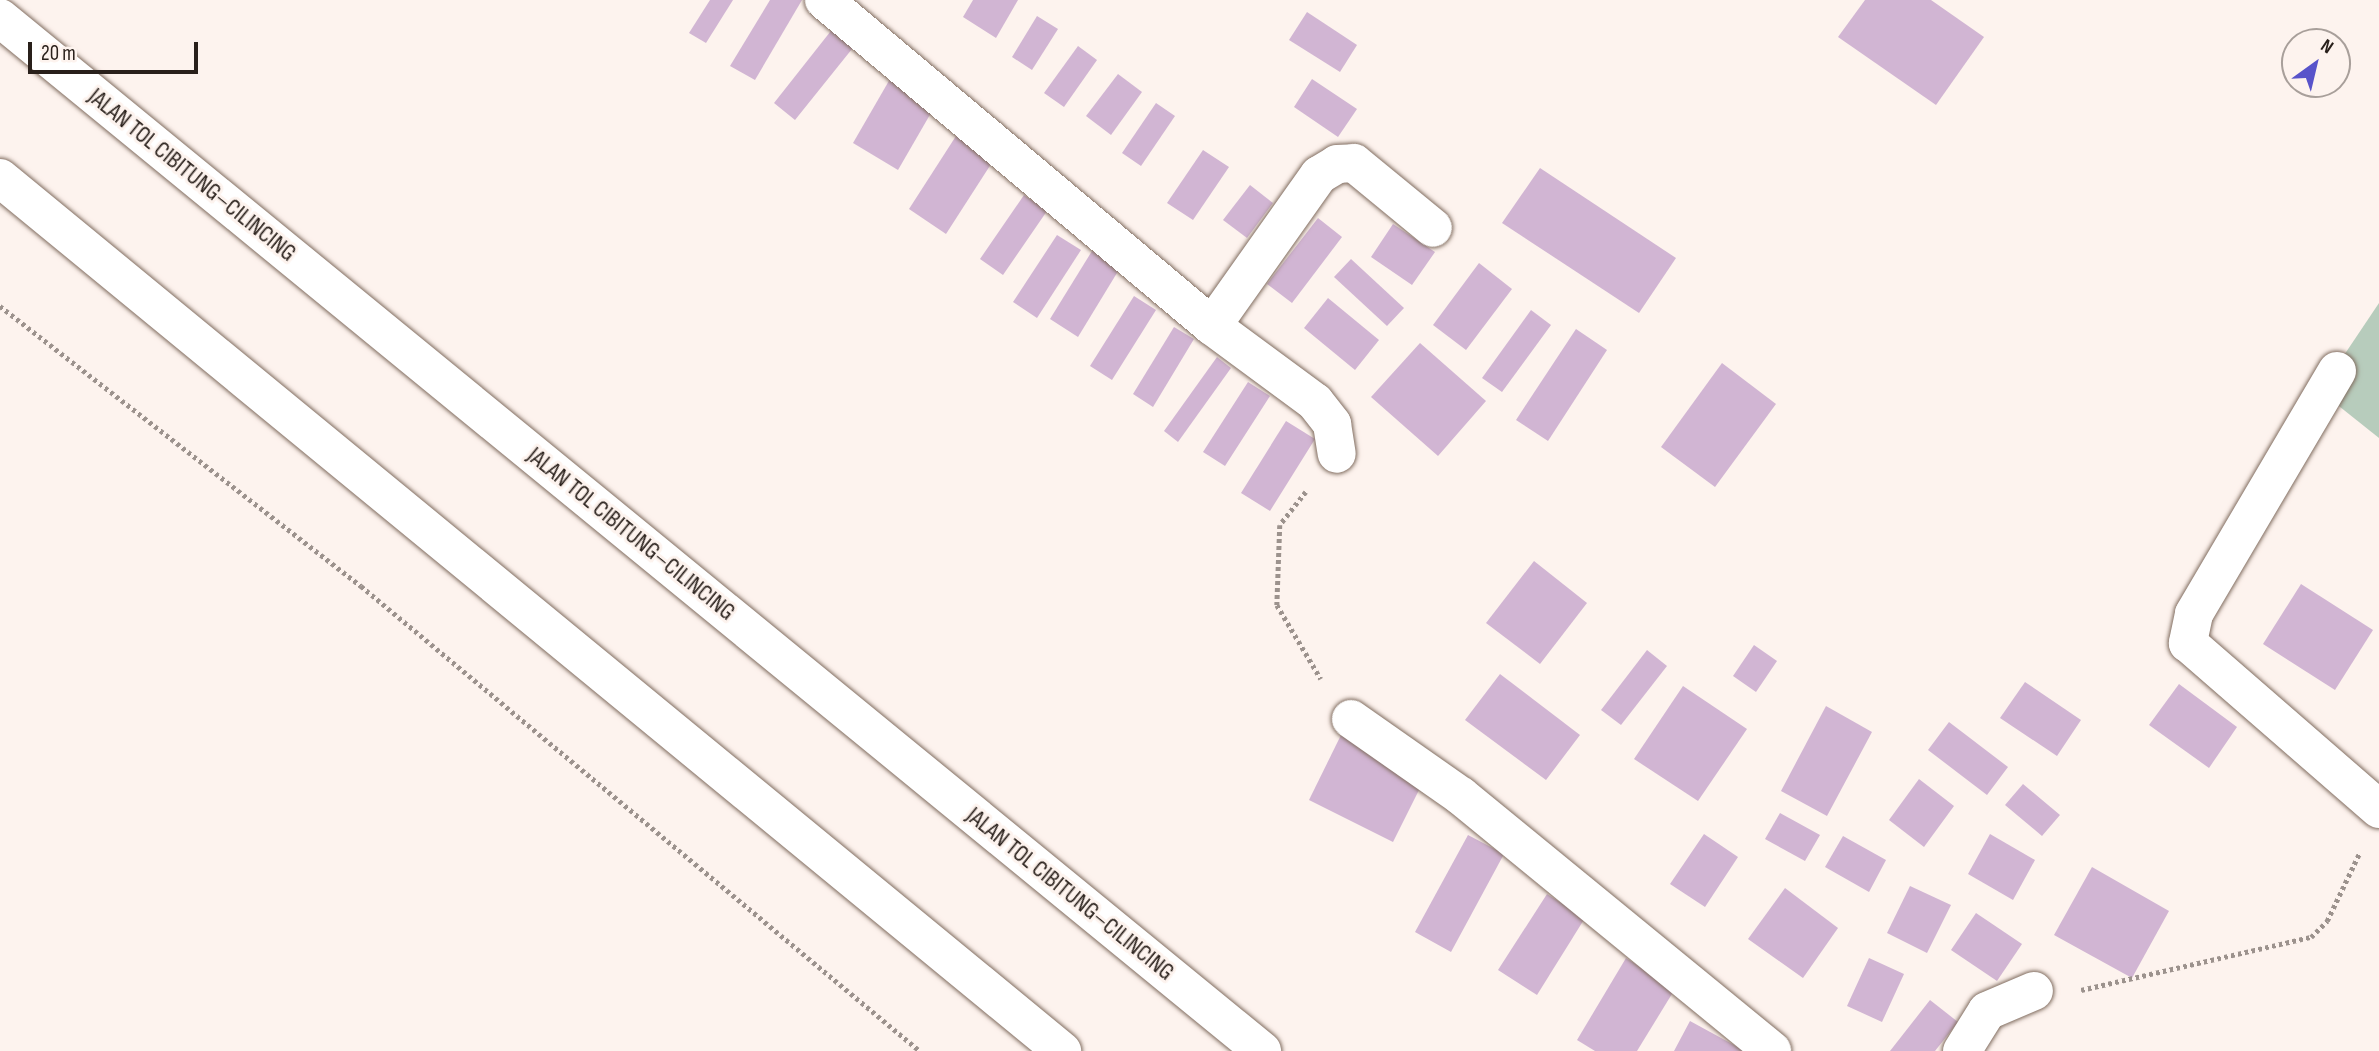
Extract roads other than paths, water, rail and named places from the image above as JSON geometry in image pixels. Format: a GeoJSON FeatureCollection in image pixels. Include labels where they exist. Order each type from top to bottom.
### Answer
{"type":"FeatureCollection","features":[{"type":"Feature","properties":{"kind":"main road"},"geometry":{"type":"LineString","coordinates":[[824,0],[1212,326],[1315,402],[1332,424],[1337,454]]}},
{"type":"Feature","properties":{"kind":"main road","name":"JALAN TOL CIBITUNG–CILINCING"},"geometry":{"type":"LineString","coordinates":[[0,18],[1262,1051]]}},
{"type":"Feature","properties":{"kind":"main road"},"geometry":{"type":"LineString","coordinates":[[1212,326],[1319,175],[1337,164],[1354,163],[1433,228]]}},
{"type":"Feature","properties":{"kind":"main road"},"geometry":{"type":"LineString","coordinates":[[0,178],[1062,1051]]}},
{"type":"Feature","properties":{"kind":"main road"},"geometry":{"type":"LineString","coordinates":[[2337,371],[2194,614],[2188,643],[2379,809]]}},
{"type":"Feature","properties":{"kind":"main road"},"geometry":{"type":"LineString","coordinates":[[1351,719],[1461,796],[1772,1051]]}},
{"type":"Feature","properties":{"kind":"main road"},"geometry":{"type":"LineString","coordinates":[[1962,1051],[1987,1011],[2035,991]]}}]}
